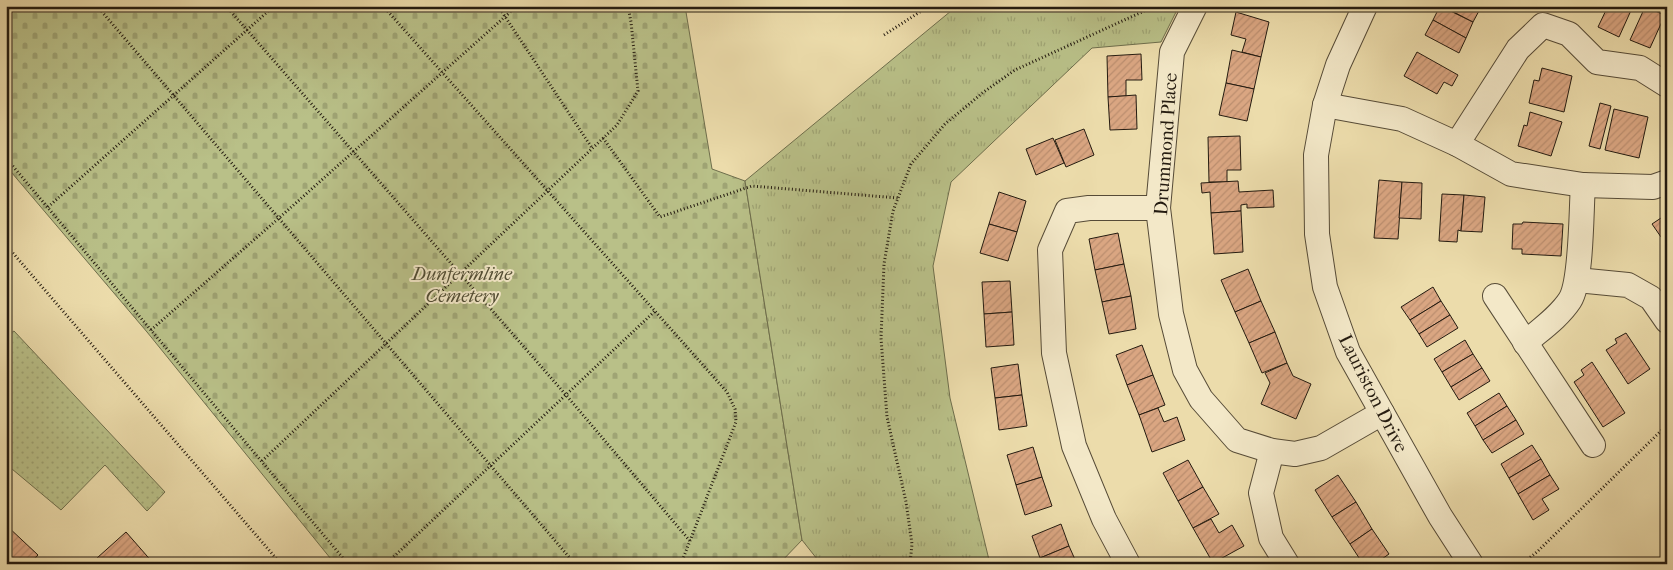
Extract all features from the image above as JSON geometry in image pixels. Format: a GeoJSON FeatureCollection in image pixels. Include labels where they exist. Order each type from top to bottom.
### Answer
{"type":"FeatureCollection","features":[{"type":"Feature","properties":{"kind":"street","name":"Drummond Place"},"geometry":{"type":"LineString","coordinates":[[1195,6],[1172,52],[1158,208],[1171,314],[1185,370],[1201,399],[1237,440],[1272,451],[1295,454],[1321,448],[1382,413]]}},
{"type":"Feature","properties":{"kind":"street","name":"Lauriston Drive"},"geometry":{"type":"LineString","coordinates":[[1365,6],[1338,65],[1325,105],[1316,155],[1317,234],[1325,287],[1348,352],[1440,516],[1471,564]]}},
{"type":"Feature","properties":{"kind":"street"},"geometry":{"type":"LineString","coordinates":[[1457,144],[1518,49],[1543,25],[1569,34],[1597,62],[1640,68],[1667,86]]}},
{"type":"Feature","properties":{"kind":"street"},"geometry":{"type":"LineString","coordinates":[[1325,105],[1402,119],[1457,144],[1512,174],[1583,184],[1653,187],[1667,182]]}},
{"type":"Feature","properties":{"kind":"street"},"geometry":{"type":"LineString","coordinates":[[1525,343],[1549,324],[1570,299],[1577,280],[1583,184]]}},
{"type":"Feature","properties":{"kind":"street"},"geometry":{"type":"LineString","coordinates":[[1128,564],[1104,519],[1074,446],[1054,353],[1050,250],[1067,211],[1089,208],[1158,208]]}},
{"type":"Feature","properties":{"kind":"street"},"geometry":{"type":"LineString","coordinates":[[1577,280],[1628,285],[1651,298],[1667,321]]}},
{"type":"Feature","properties":{"kind":"street"},"geometry":{"type":"LineString","coordinates":[[1495,296],[1593,445]]}},
{"type":"Feature","properties":{"kind":"street"},"geometry":{"type":"LineString","coordinates":[[1272,451],[1261,493],[1271,538],[1287,564]]}},
{"type":"Feature","properties":{"kind":"path"},"geometry":{"type":"LineString","coordinates":[[97,6],[576,564]]}},
{"type":"Feature","properties":{"kind":"path"},"geometry":{"type":"LineString","coordinates":[[226,6],[566,395],[690,541]]}},
{"type":"Feature","properties":{"kind":"path"},"geometry":{"type":"LineString","coordinates":[[48,207],[274,6]]}},
{"type":"Feature","properties":{"kind":"path"},"geometry":{"type":"LineString","coordinates":[[383,6],[727,392],[735,409],[736,422],[681,564]]}},
{"type":"Feature","properties":{"kind":"path"},"geometry":{"type":"LineString","coordinates":[[498,6],[592,148]]}},
{"type":"Feature","properties":{"kind":"path"},"geometry":{"type":"LineString","coordinates":[[151,330],[517,6]]}},
{"type":"Feature","properties":{"kind":"path"},"geometry":{"type":"LineString","coordinates":[[262,462],[617,125],[638,92],[628,6]]}},
{"type":"Feature","properties":{"kind":"path"},"geometry":{"type":"LineString","coordinates":[[884,35],[929,6]]}},
{"type":"Feature","properties":{"kind":"path"},"geometry":{"type":"LineString","coordinates":[[910,564],[912,544],[906,502],[887,417],[881,338],[884,264],[893,211],[911,164],[945,124],[985,91],[1015,70],[1155,6]]}},
{"type":"Feature","properties":{"kind":"path"},"geometry":{"type":"LineString","coordinates":[[603,138],[660,217],[752,186],[898,198]]}},
{"type":"Feature","properties":{"kind":"path"},"geometry":{"type":"LineString","coordinates":[[6,158],[348,564]]}},
{"type":"Feature","properties":{"kind":"path"},"geometry":{"type":"LineString","coordinates":[[6,245],[281,564]]}},
{"type":"Feature","properties":{"kind":"path"},"geometry":{"type":"LineString","coordinates":[[386,564],[655,311]]}},
{"type":"Feature","properties":{"kind":"path"},"geometry":{"type":"LineString","coordinates":[[1522,564],[1538,551],[1667,425]]}},
{"type":"Feature","properties":{"kind":"green space","name":"Dunfermline Cemetery"},"geometry":{"type":"Polygon","coordinates":[[[6,6],[685,6],[712,169],[745,181],[802,540],[779,564],[335,564],[147,332],[6,166],[6,6]]]}},
{"type":"Feature","properties":{"kind":"green space"},"geometry":{"type":"Polygon","coordinates":[[[957,6],[1179,6],[1161,42],[1092,48],[951,182],[933,266],[950,398],[990,564],[821,564],[802,540],[745,181],[957,6]]]}},
{"type":"Feature","properties":{"kind":"green space"},"geometry":{"type":"Polygon","coordinates":[[[14,331],[165,492],[147,511],[105,465],[61,510],[6,464],[6,336],[14,331]]]}},
{"type":"Feature","properties":{"kind":"building"},"geometry":{"type":"Polygon","coordinates":[[[1440,6],[1473,22],[1466,38],[1433,20],[1440,6]]]}},
{"type":"Feature","properties":{"kind":"building"},"geometry":{"type":"Polygon","coordinates":[[[1442,6],[1475,6],[1480,9],[1473,22],[1442,6]]]}},
{"type":"Feature","properties":{"kind":"building"},"geometry":{"type":"Polygon","coordinates":[[[1608,6],[1633,6],[1619,37],[1598,27],[1608,6]]]}},
{"type":"Feature","properties":{"kind":"building"},"geometry":{"type":"Polygon","coordinates":[[[1645,7],[1665,15],[1650,48],[1630,40],[1645,7]]]}},
{"type":"Feature","properties":{"kind":"building"},"geometry":{"type":"Polygon","coordinates":[[[1236,12],[1269,22],[1261,57],[1242,52],[1246,39],[1231,35],[1236,12]]]}},
{"type":"Feature","properties":{"kind":"building"},"geometry":{"type":"Polygon","coordinates":[[[1433,20],[1466,38],[1459,53],[1425,35],[1433,20]]]}},
{"type":"Feature","properties":{"kind":"building"},"geometry":{"type":"Polygon","coordinates":[[[1232,50],[1261,57],[1254,89],[1226,83],[1232,50]]]}},
{"type":"Feature","properties":{"kind":"building"},"geometry":{"type":"Polygon","coordinates":[[[1417,52],[1458,75],[1452,86],[1444,82],[1437,94],[1404,76],[1417,52]]]}},
{"type":"Feature","properties":{"kind":"building"},"geometry":{"type":"Polygon","coordinates":[[[1141,54],[1142,80],[1126,80],[1126,96],[1108,97],[1107,56],[1141,54]]]}},
{"type":"Feature","properties":{"kind":"building"},"geometry":{"type":"Polygon","coordinates":[[[1542,68],[1572,76],[1564,112],[1529,103],[1534,80],[1539,81],[1542,68]]]}},
{"type":"Feature","properties":{"kind":"building"},"geometry":{"type":"Polygon","coordinates":[[[1226,83],[1254,89],[1247,121],[1219,115],[1226,83]]]}},
{"type":"Feature","properties":{"kind":"building"},"geometry":{"type":"Polygon","coordinates":[[[1136,95],[1137,129],[1110,130],[1108,97],[1136,95]]]}},
{"type":"Feature","properties":{"kind":"building"},"geometry":{"type":"Polygon","coordinates":[[[1600,103],[1611,106],[1600,149],[1589,146],[1600,103]]]}},
{"type":"Feature","properties":{"kind":"building"},"geometry":{"type":"Polygon","coordinates":[[[1614,109],[1648,117],[1639,158],[1605,150],[1614,109]]]}},
{"type":"Feature","properties":{"kind":"building"},"geometry":{"type":"Polygon","coordinates":[[[1530,112],[1562,122],[1551,156],[1518,146],[1524,125],[1527,126],[1530,112]]]}},
{"type":"Feature","properties":{"kind":"building"},"geometry":{"type":"Polygon","coordinates":[[[1084,129],[1094,155],[1066,167],[1055,140],[1084,129]]]}},
{"type":"Feature","properties":{"kind":"building"},"geometry":{"type":"Polygon","coordinates":[[[1240,136],[1241,170],[1227,170],[1227,182],[1209,182],[1208,137],[1240,136]]]}},
{"type":"Feature","properties":{"kind":"building"},"geometry":{"type":"Polygon","coordinates":[[[1053,138],[1064,163],[1036,175],[1026,149],[1053,138]]]}},
{"type":"Feature","properties":{"kind":"building"},"geometry":{"type":"Polygon","coordinates":[[[1379,180],[1402,182],[1398,239],[1374,238],[1379,180]]]}},
{"type":"Feature","properties":{"kind":"building"},"geometry":{"type":"Polygon","coordinates":[[[1238,181],[1239,192],[1273,190],[1274,207],[1247,208],[1247,204],[1241,205],[1241,211],[1211,213],[1210,192],[1202,193],[1201,183],[1238,181]]]}},
{"type":"Feature","properties":{"kind":"building"},"geometry":{"type":"Polygon","coordinates":[[[1402,182],[1422,183],[1421,219],[1399,218],[1402,182]]]}},
{"type":"Feature","properties":{"kind":"building"},"geometry":{"type":"Polygon","coordinates":[[[999,192],[1026,201],[1017,232],[989,224],[999,192]]]}},
{"type":"Feature","properties":{"kind":"building"},"geometry":{"type":"Polygon","coordinates":[[[1442,194],[1464,195],[1461,231],[1458,230],[1457,242],[1439,241],[1442,194]]]}},
{"type":"Feature","properties":{"kind":"building"},"geometry":{"type":"Polygon","coordinates":[[[1464,195],[1485,197],[1482,232],[1461,231],[1464,195]]]}},
{"type":"Feature","properties":{"kind":"building"},"geometry":{"type":"Polygon","coordinates":[[[1241,211],[1243,252],[1214,254],[1211,213],[1241,211]]]}},
{"type":"Feature","properties":{"kind":"building"},"geometry":{"type":"Polygon","coordinates":[[[1667,214],[1667,234],[1661,237],[1652,224],[1667,214]]]}},
{"type":"Feature","properties":{"kind":"building"},"geometry":{"type":"Polygon","coordinates":[[[1523,222],[1563,224],[1561,256],[1522,254],[1522,249],[1512,249],[1513,224],[1522,224],[1523,222]]]}},
{"type":"Feature","properties":{"kind":"building"},"geometry":{"type":"Polygon","coordinates":[[[989,224],[1017,232],[1008,261],[980,253],[989,224]]]}},
{"type":"Feature","properties":{"kind":"building"},"geometry":{"type":"Polygon","coordinates":[[[1118,233],[1124,264],[1095,270],[1089,239],[1118,233]]]}},
{"type":"Feature","properties":{"kind":"building"},"geometry":{"type":"Polygon","coordinates":[[[1124,264],[1131,296],[1102,302],[1095,270],[1124,264]]]}},
{"type":"Feature","properties":{"kind":"building"},"geometry":{"type":"Polygon","coordinates":[[[1248,269],[1261,301],[1235,312],[1221,280],[1248,269]]]}},
{"type":"Feature","properties":{"kind":"building"},"geometry":{"type":"Polygon","coordinates":[[[1010,281],[1012,312],[984,314],[982,282],[1010,281]]]}},
{"type":"Feature","properties":{"kind":"building"},"geometry":{"type":"Polygon","coordinates":[[[1433,287],[1441,301],[1410,320],[1401,307],[1433,287]]]}},
{"type":"Feature","properties":{"kind":"building"},"geometry":{"type":"Polygon","coordinates":[[[1131,296],[1136,329],[1109,334],[1102,302],[1131,296]]]}},
{"type":"Feature","properties":{"kind":"building"},"geometry":{"type":"Polygon","coordinates":[[[1261,301],[1275,332],[1249,343],[1235,312],[1261,301]]]}},
{"type":"Feature","properties":{"kind":"building"},"geometry":{"type":"Polygon","coordinates":[[[1441,301],[1450,315],[1419,334],[1410,320],[1441,301]]]}},
{"type":"Feature","properties":{"kind":"building"},"geometry":{"type":"Polygon","coordinates":[[[1012,312],[1014,345],[986,347],[984,314],[1012,312]]]}},
{"type":"Feature","properties":{"kind":"building"},"geometry":{"type":"Polygon","coordinates":[[[1450,315],[1458,328],[1427,347],[1419,334],[1450,315]]]}},
{"type":"Feature","properties":{"kind":"building"},"geometry":{"type":"Polygon","coordinates":[[[1275,332],[1287,363],[1262,373],[1249,343],[1275,332]]]}},
{"type":"Feature","properties":{"kind":"building"},"geometry":{"type":"Polygon","coordinates":[[[1626,333],[1650,369],[1628,384],[1606,350],[1617,343],[1615,339],[1626,333]]]}},
{"type":"Feature","properties":{"kind":"building"},"geometry":{"type":"Polygon","coordinates":[[[1465,340],[1473,354],[1442,372],[1434,359],[1465,340]]]}},
{"type":"Feature","properties":{"kind":"building"},"geometry":{"type":"Polygon","coordinates":[[[1142,345],[1153,375],[1127,385],[1116,355],[1142,345]]]}},
{"type":"Feature","properties":{"kind":"building"},"geometry":{"type":"Polygon","coordinates":[[[1473,354],[1482,368],[1451,387],[1442,372],[1473,354]]]}},
{"type":"Feature","properties":{"kind":"building"},"geometry":{"type":"Polygon","coordinates":[[[1592,362],[1625,413],[1603,427],[1574,382],[1584,375],[1581,370],[1592,362]]]}},
{"type":"Feature","properties":{"kind":"building"},"geometry":{"type":"Polygon","coordinates":[[[1287,363],[1293,376],[1311,384],[1296,419],[1261,404],[1270,383],[1265,373],[1287,363]]]}},
{"type":"Feature","properties":{"kind":"building"},"geometry":{"type":"Polygon","coordinates":[[[1018,364],[1022,395],[995,398],[991,368],[1018,364]]]}},
{"type":"Feature","properties":{"kind":"building"},"geometry":{"type":"Polygon","coordinates":[[[1482,368],[1490,381],[1459,400],[1451,387],[1482,368]]]}},
{"type":"Feature","properties":{"kind":"building"},"geometry":{"type":"Polygon","coordinates":[[[1153,375],[1165,405],[1139,415],[1127,385],[1153,375]]]}},
{"type":"Feature","properties":{"kind":"building"},"geometry":{"type":"Polygon","coordinates":[[[1499,393],[1507,406],[1475,426],[1467,413],[1499,393]]]}},
{"type":"Feature","properties":{"kind":"building"},"geometry":{"type":"Polygon","coordinates":[[[1022,395],[1027,426],[999,430],[995,398],[1022,395]]]}},
{"type":"Feature","properties":{"kind":"building"},"geometry":{"type":"Polygon","coordinates":[[[1507,406],[1516,420],[1483,440],[1475,426],[1507,406]]]}},
{"type":"Feature","properties":{"kind":"building"},"geometry":{"type":"Polygon","coordinates":[[[1158,408],[1164,422],[1177,417],[1185,440],[1152,452],[1139,415],[1158,408]]]}},
{"type":"Feature","properties":{"kind":"building"},"geometry":{"type":"Polygon","coordinates":[[[1516,420],[1524,434],[1492,453],[1483,440],[1516,420]]]}},
{"type":"Feature","properties":{"kind":"building"},"geometry":{"type":"Polygon","coordinates":[[[1532,445],[1541,459],[1509,478],[1501,464],[1532,445]]]}},
{"type":"Feature","properties":{"kind":"building"},"geometry":{"type":"Polygon","coordinates":[[[1033,447],[1042,477],[1016,485],[1007,455],[1033,447]]]}},
{"type":"Feature","properties":{"kind":"building"},"geometry":{"type":"Polygon","coordinates":[[[1541,459],[1550,475],[1518,494],[1509,478],[1541,459]]]}},
{"type":"Feature","properties":{"kind":"building"},"geometry":{"type":"Polygon","coordinates":[[[1188,460],[1203,487],[1178,501],[1163,473],[1188,460]]]}},
{"type":"Feature","properties":{"kind":"building"},"geometry":{"type":"Polygon","coordinates":[[[1338,475],[1356,502],[1332,517],[1315,490],[1338,475]]]}},
{"type":"Feature","properties":{"kind":"building"},"geometry":{"type":"Polygon","coordinates":[[[1550,475],[1559,489],[1542,499],[1549,510],[1533,520],[1518,494],[1550,475]]]}},
{"type":"Feature","properties":{"kind":"building"},"geometry":{"type":"Polygon","coordinates":[[[1042,477],[1052,506],[1025,515],[1016,485],[1042,477]]]}},
{"type":"Feature","properties":{"kind":"building"},"geometry":{"type":"Polygon","coordinates":[[[1203,487],[1219,514],[1193,528],[1178,501],[1203,487]]]}},
{"type":"Feature","properties":{"kind":"building"},"geometry":{"type":"Polygon","coordinates":[[[1356,502],[1372,529],[1350,544],[1332,517],[1356,502]]]}},
{"type":"Feature","properties":{"kind":"building"},"geometry":{"type":"Polygon","coordinates":[[[1211,519],[1219,533],[1232,525],[1244,546],[1213,563],[1193,528],[1211,519]]]}},
{"type":"Feature","properties":{"kind":"building"},"geometry":{"type":"Polygon","coordinates":[[[1061,524],[1069,546],[1040,558],[1032,536],[1061,524]]]}},
{"type":"Feature","properties":{"kind":"building"},"geometry":{"type":"Polygon","coordinates":[[[6,525],[38,555],[30,564],[6,564],[6,525]]]}},
{"type":"Feature","properties":{"kind":"building"},"geometry":{"type":"Polygon","coordinates":[[[1372,529],[1389,554],[1375,564],[1363,564],[1350,544],[1372,529]]]}},
{"type":"Feature","properties":{"kind":"building"},"geometry":{"type":"Polygon","coordinates":[[[126,532],[154,564],[102,564],[97,558],[126,532]]]}},
{"type":"Feature","properties":{"kind":"building"},"geometry":{"type":"Polygon","coordinates":[[[1069,546],[1077,564],[1043,564],[1040,558],[1069,546]]]}}]}
